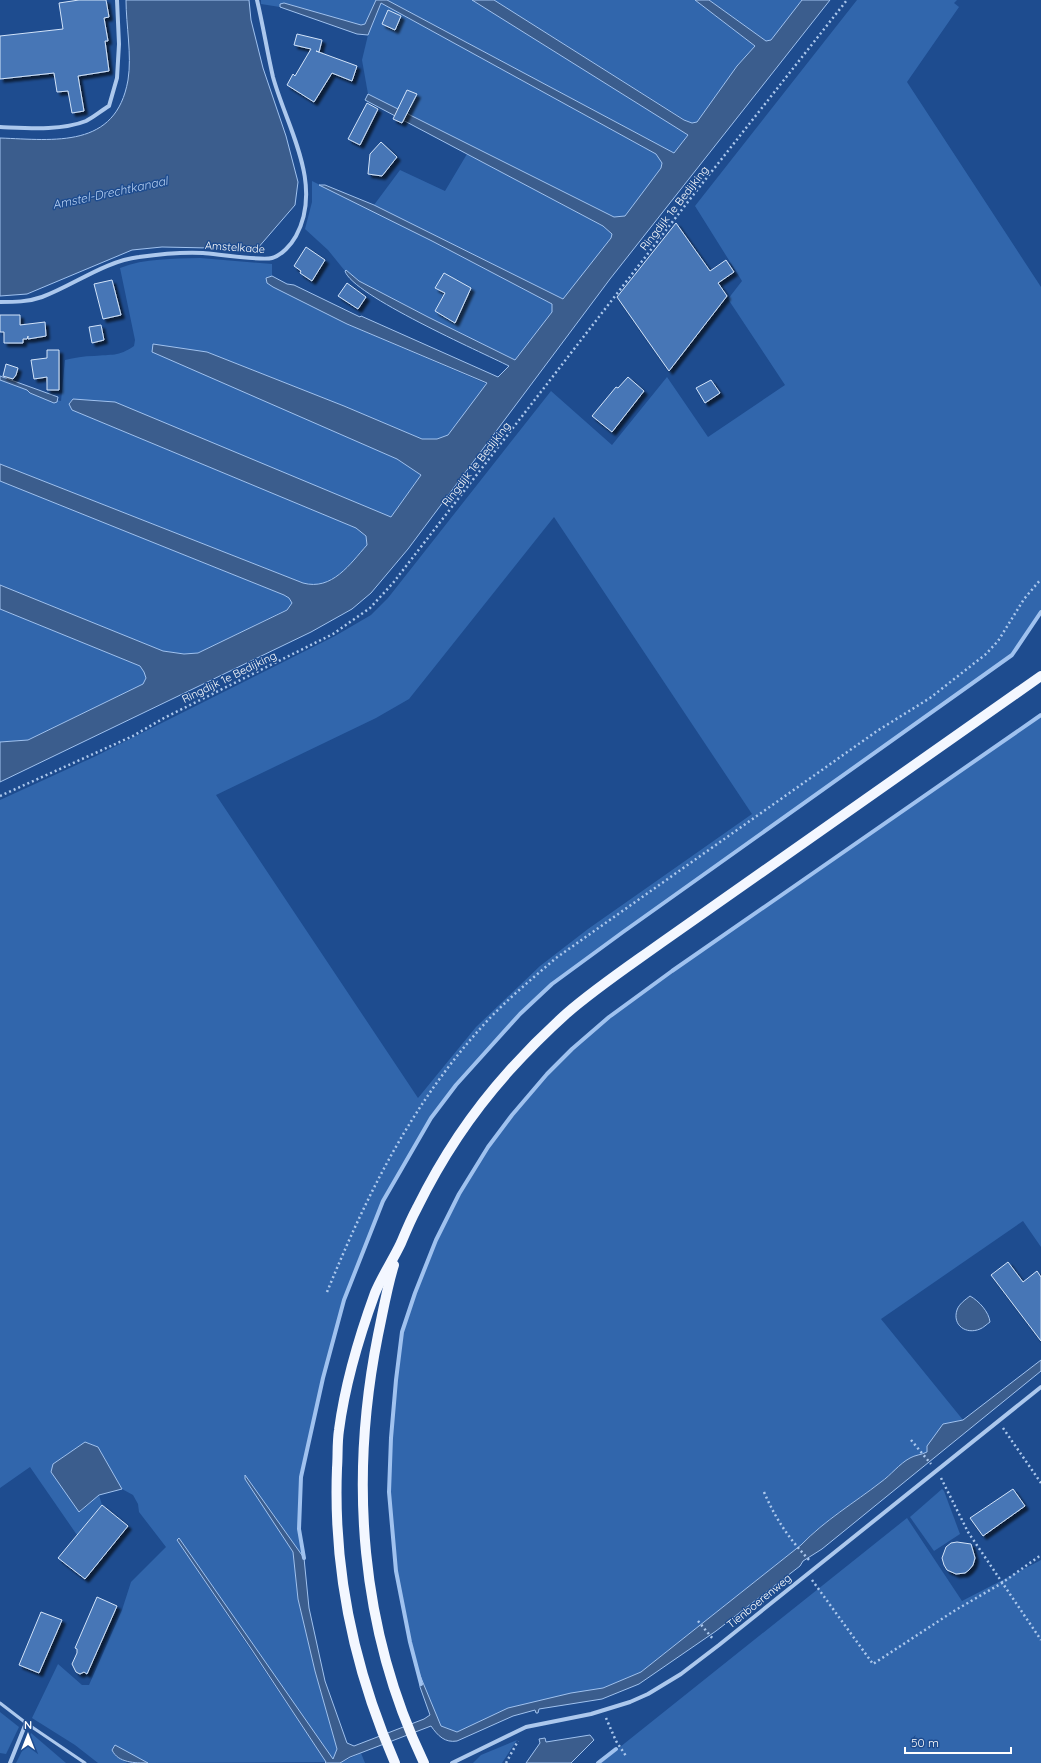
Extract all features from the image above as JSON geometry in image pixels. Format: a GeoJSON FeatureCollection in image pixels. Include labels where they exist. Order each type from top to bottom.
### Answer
{"type":"FeatureCollection","features":[{"type":"Feature","properties":{"kind":"main road"},"geometry":{"type":"LineString","coordinates":[[394,1763],[380,1730],[356,1656],[347,1615],[341,1574],[337,1517],[339,1431],[346,1392],[356,1354],[376,1292],[420,1202],[456,1140],[508,1073],[568,1013],[605,983],[1041,676]]}},
{"type":"Feature","properties":{"kind":"main road"},"geometry":{"type":"LineString","coordinates":[[400,1244],[392,1270],[367,1397],[362,1461],[362,1499],[369,1581],[377,1629],[385,1662],[412,1737],[424,1763]]}},
{"type":"Feature","properties":{"kind":"street"},"geometry":{"type":"LineString","coordinates":[[0,127],[35,128],[61,126],[86,121],[109,106],[117,78],[119,44],[117,0]]}},
{"type":"Feature","properties":{"kind":"street","name":"Amstelkade"},"geometry":{"type":"LineString","coordinates":[[0,302],[18,302],[41,297],[92,273],[130,258],[159,254],[200,253],[272,258],[284,251],[293,242],[299,231],[304,214],[307,191],[304,169],[274,78],[265,33],[256,0]]}},
{"type":"Feature","properties":{"kind":"street","name":"Tienboerenweg"},"geometry":{"type":"LineString","coordinates":[[452,1763],[526,1727],[603,1710],[630,1702],[665,1685],[719,1645],[1041,1387]]}},
{"type":"Feature","properties":{"kind":"street"},"geometry":{"type":"LineString","coordinates":[[10,1763],[26,1724]]}},
{"type":"Feature","properties":{"kind":"lane"},"geometry":{"type":"LineString","coordinates":[[0,1703],[26,1724],[85,1763]]}},
{"type":"Feature","properties":{"kind":"path","name":"Ringdijk 1e Bedijking"},"geometry":{"type":"LineString","coordinates":[[0,796],[133,736],[164,718],[333,634],[370,608],[393,583],[694,194],[847,0]]}},
{"type":"Feature","properties":{"kind":"path"},"geometry":{"type":"LineString","coordinates":[[327,1292],[360,1216],[395,1145],[433,1087],[489,1020],[523,986],[562,953],[877,731],[930,698],[986,654],[998,640],[1024,599],[1041,580]]}},
{"type":"Feature","properties":{"kind":"path"},"geometry":{"type":"LineString","coordinates":[[998,1421],[1041,1483]]}},
{"type":"Feature","properties":{"kind":"path"},"geometry":{"type":"LineString","coordinates":[[911,1440],[937,1470],[946,1485],[968,1532],[1041,1640]]}},
{"type":"Feature","properties":{"kind":"path"},"geometry":{"type":"LineString","coordinates":[[764,1492],[775,1516],[797,1548],[807,1558]]}},
{"type":"Feature","properties":{"kind":"path"},"geometry":{"type":"LineString","coordinates":[[807,1574],[873,1664],[954,1611],[1002,1583],[1041,1555]]}},
{"type":"Feature","properties":{"kind":"path"},"geometry":{"type":"LineString","coordinates":[[698,1621],[712,1638]]}},
{"type":"Feature","properties":{"kind":"path"},"geometry":{"type":"LineString","coordinates":[[603,1710],[616,1741],[626,1756]]}},
{"type":"Feature","properties":{"kind":"path"},"geometry":{"type":"LineString","coordinates":[[506,1763],[526,1727]]}},
{"type":"Feature","properties":{"kind":"shaded area"},"geometry":{"type":"Polygon","coordinates":[[[261,0],[376,0],[365,24],[361,25],[284,3],[280,4],[280,7],[261,4],[261,0]]]}},
{"type":"Feature","properties":{"kind":"shaded area"},"geometry":{"type":"Polygon","coordinates":[[[387,0],[472,0],[688,135],[674,153],[387,0]]]}},
{"type":"Feature","properties":{"kind":"shaded area"},"geometry":{"type":"Polygon","coordinates":[[[494,0],[695,0],[755,46],[737,66],[697,122],[692,123],[494,0]]]}},
{"type":"Feature","properties":{"kind":"shaded area"},"geometry":{"type":"Polygon","coordinates":[[[709,0],[802,0],[771,41],[766,41],[709,0]]]}},
{"type":"Feature","properties":{"kind":"shaded area"},"geometry":{"type":"Polygon","coordinates":[[[857,0],[957,0],[954,3],[959,7],[907,82],[1041,287],[1041,612],[1012,655],[552,984],[520,1014],[456,1085],[431,1118],[383,1201],[344,1300],[323,1378],[301,1477],[299,1529],[304,1558],[245,1476],[293,1552],[298,1599],[315,1671],[337,1749],[333,1760],[179,1538],[177,1540],[326,1762],[148,1763],[133,1755],[114,1754],[127,1763],[98,1763],[75,1745],[32,1718],[58,1664],[82,1685],[89,1685],[122,1610],[131,1582],[166,1547],[139,1512],[138,1504],[133,1495],[122,1489],[98,1447],[85,1442],[53,1464],[51,1472],[80,1512],[99,1495],[102,1505],[77,1535],[30,1467],[0,1488],[0,800],[96,756],[335,636],[371,615],[388,598],[551,391],[612,445],[667,377],[708,437],[785,385],[728,299],[742,281],[695,206],[857,0]],[[554,517],[409,699],[376,718],[216,795],[418,1098],[476,1027],[540,966],[588,929],[752,814],[554,517]]]}},
{"type":"Feature","properties":{"kind":"shaded area"},"geometry":{"type":"Polygon","coordinates":[[[381,3],[656,154],[662,163],[661,168],[625,216],[614,217],[368,94],[362,60],[368,35],[381,3]]]}},
{"type":"Feature","properties":{"kind":"shaded area"},"geometry":{"type":"Polygon","coordinates":[[[467,154],[603,226],[612,234],[605,249],[563,299],[374,205],[400,170],[445,191],[467,154]]]}},
{"type":"Feature","properties":{"kind":"shaded area"},"geometry":{"type":"Polygon","coordinates":[[[312,181],[432,241],[552,304],[552,312],[515,360],[359,281],[346,270],[345,271],[328,250],[305,229],[312,202],[312,181]]]}},
{"type":"Feature","properties":{"kind":"shaded area"},"geometry":{"type":"Polygon","coordinates":[[[200,258],[272,264],[272,276],[266,278],[273,287],[347,324],[487,384],[448,435],[437,439],[422,439],[344,406],[207,352],[152,351],[397,459],[421,475],[391,517],[271,468],[73,399],[69,403],[72,410],[356,528],[366,536],[367,545],[340,574],[332,580],[323,583],[303,583],[0,464],[0,380],[27,390],[30,393],[57,402],[57,400],[61,401],[65,360],[115,354],[124,352],[134,346],[135,340],[120,268],[139,262],[200,258]]]}},
{"type":"Feature","properties":{"kind":"shaded area"},"geometry":{"type":"Polygon","coordinates":[[[0,481],[284,595],[289,598],[292,603],[288,609],[198,653],[184,654],[163,651],[0,585],[0,481]]]}},
{"type":"Feature","properties":{"kind":"shaded area"},"geometry":{"type":"Polygon","coordinates":[[[0,609],[140,666],[146,678],[143,684],[28,740],[0,742],[0,609]]]}},
{"type":"Feature","properties":{"kind":"shaded area"},"geometry":{"type":"Polygon","coordinates":[[[1041,715],[1041,1247],[1023,1221],[881,1319],[963,1420],[943,1424],[927,1452],[920,1456],[910,1458],[881,1482],[831,1518],[801,1545],[641,1672],[603,1688],[457,1732],[441,1726],[421,1684],[410,1642],[396,1571],[389,1492],[391,1438],[402,1332],[415,1293],[436,1240],[459,1194],[488,1147],[512,1115],[547,1074],[572,1049],[609,1017],[672,971],[1041,715]]]}},
{"type":"Feature","properties":{"kind":"shaded area"},"geometry":{"type":"Polygon","coordinates":[[[942,1489],[960,1534],[934,1551],[910,1517],[942,1489]]]}},
{"type":"Feature","properties":{"kind":"shaded area"},"geometry":{"type":"Polygon","coordinates":[[[907,1518],[962,1601],[1041,1560],[1041,1763],[600,1763],[907,1518]]]}},
{"type":"Feature","properties":{"kind":"shaded area"},"geometry":{"type":"Polygon","coordinates":[[[0,1712],[19,1727],[6,1754],[0,1753],[0,1712]]]}},
{"type":"Feature","properties":{"kind":"shaded area"},"geometry":{"type":"Polygon","coordinates":[[[31,1733],[66,1763],[16,1763],[31,1733]]]}},
{"type":"Feature","properties":{"kind":"shaded area"},"geometry":{"type":"Polygon","coordinates":[[[517,1740],[502,1763],[473,1763],[481,1755],[517,1740]]]}},
{"type":"Feature","properties":{"kind":"shaded area"},"geometry":{"type":"Polygon","coordinates":[[[361,1753],[365,1763],[340,1763],[361,1753]]]}},
{"type":"Feature","properties":{"kind":"water","name":"Amstel-Drechtkanaal"},"geometry":{"type":"Polygon","coordinates":[[[126,0],[249,0],[251,20],[263,68],[286,136],[298,182],[295,205],[257,249],[162,247],[132,250],[27,294],[0,296],[0,138],[62,139],[80,136],[97,129],[111,118],[121,102],[128,80],[129,50],[126,0]]]}},
{"type":"Feature","properties":{"kind":"water"},"geometry":{"type":"Polygon","coordinates":[[[376,0],[387,0],[674,153],[688,135],[472,0],[494,0],[684,120],[692,123],[697,122],[737,66],[755,46],[695,0],[709,0],[766,41],[771,40],[802,0],[830,0],[610,279],[408,549],[371,593],[352,609],[311,632],[0,782],[0,742],[28,740],[143,684],[146,678],[140,666],[0,609],[0,585],[163,651],[184,654],[198,653],[287,610],[292,603],[289,598],[284,595],[0,481],[0,464],[303,583],[323,583],[332,580],[347,567],[367,545],[366,536],[356,528],[72,410],[69,404],[73,399],[115,402],[391,517],[421,475],[397,459],[152,352],[153,344],[207,352],[344,406],[422,439],[437,439],[448,435],[487,383],[347,324],[273,287],[267,283],[266,278],[272,276],[287,284],[294,285],[360,317],[361,316],[498,377],[509,366],[393,308],[370,294],[353,281],[345,271],[346,270],[359,281],[515,360],[552,312],[552,304],[432,241],[319,185],[325,185],[374,205],[563,299],[611,238],[612,234],[603,226],[365,100],[368,94],[614,217],[625,216],[661,168],[662,163],[656,154],[381,3],[368,35],[357,34],[280,7],[280,4],[284,3],[361,25],[365,24],[376,0]]]}},
{"type":"Feature","properties":{"kind":"water"},"geometry":{"type":"Polygon","coordinates":[[[0,376],[58,397],[57,402],[54,403],[30,393],[27,390],[0,380],[0,376]]]}},
{"type":"Feature","properties":{"kind":"water"},"geometry":{"type":"Polygon","coordinates":[[[970,1296],[983,1307],[988,1314],[990,1322],[975,1331],[965,1330],[961,1327],[958,1324],[956,1315],[962,1302],[970,1296]]]}},
{"type":"Feature","properties":{"kind":"water"},"geometry":{"type":"Polygon","coordinates":[[[1041,1360],[1041,1371],[822,1549],[803,1561],[800,1566],[716,1631],[639,1684],[602,1699],[539,1709],[538,1713],[536,1713],[535,1710],[513,1716],[457,1741],[445,1740],[436,1733],[431,1726],[350,1757],[340,1763],[325,1763],[326,1762],[252,1650],[177,1540],[179,1538],[333,1759],[337,1749],[315,1671],[298,1599],[293,1552],[245,1479],[245,1475],[304,1558],[309,1608],[325,1681],[347,1743],[354,1746],[424,1719],[430,1715],[420,1687],[419,1673],[441,1726],[457,1732],[508,1708],[571,1693],[603,1688],[641,1672],[801,1545],[830,1520],[885,1479],[902,1463],[912,1457],[927,1452],[927,1446],[943,1424],[963,1420],[1041,1360]]]}},
{"type":"Feature","properties":{"kind":"water"},"geometry":{"type":"Polygon","coordinates":[[[85,1442],[98,1447],[122,1489],[99,1495],[79,1512],[51,1472],[53,1464],[85,1442]]]}},
{"type":"Feature","properties":{"kind":"water"},"geometry":{"type":"Polygon","coordinates":[[[590,1735],[594,1740],[571,1763],[526,1763],[540,1743],[539,1739],[545,1738],[546,1742],[590,1735]]]}},
{"type":"Feature","properties":{"kind":"water"},"geometry":{"type":"Polygon","coordinates":[[[115,1745],[148,1763],[138,1763],[118,1758],[112,1750],[115,1745]]]}},
{"type":"Feature","properties":{"kind":"building"},"geometry":{"type":"Polygon","coordinates":[[[79,0],[106,0],[109,17],[104,18],[108,41],[105,41],[109,71],[78,76],[84,111],[72,113],[68,91],[57,92],[54,73],[0,79],[0,36],[63,29],[59,3],[79,0]]]}},
{"type":"Feature","properties":{"kind":"building"},"geometry":{"type":"Polygon","coordinates":[[[388,10],[401,16],[395,30],[382,24],[388,10]]]}},
{"type":"Feature","properties":{"kind":"building"},"geometry":{"type":"Polygon","coordinates":[[[297,34],[322,40],[319,52],[316,51],[357,66],[352,81],[332,73],[314,102],[287,85],[293,74],[295,76],[311,49],[294,45],[297,34]]]}},
{"type":"Feature","properties":{"kind":"building"},"geometry":{"type":"Polygon","coordinates":[[[407,90],[417,94],[402,123],[393,119],[407,90]]]}},
{"type":"Feature","properties":{"kind":"building"},"geometry":{"type":"Polygon","coordinates":[[[367,103],[378,109],[360,145],[348,139],[367,103]]]}},
{"type":"Feature","properties":{"kind":"building"},"geometry":{"type":"Polygon","coordinates":[[[381,142],[397,157],[382,176],[368,174],[370,154],[381,142]]]}},
{"type":"Feature","properties":{"kind":"building"},"geometry":{"type":"Polygon","coordinates":[[[676,223],[710,271],[726,260],[734,272],[718,283],[727,296],[669,371],[617,297],[676,223]]]}},
{"type":"Feature","properties":{"kind":"building"},"geometry":{"type":"Polygon","coordinates":[[[306,247],[325,260],[312,281],[300,273],[301,271],[294,266],[306,247]]]}},
{"type":"Feature","properties":{"kind":"building"},"geometry":{"type":"Polygon","coordinates":[[[444,273],[471,288],[455,323],[435,311],[445,293],[435,288],[444,273]]]}},
{"type":"Feature","properties":{"kind":"building"},"geometry":{"type":"Polygon","coordinates":[[[112,280],[121,315],[103,319],[94,284],[112,280]]]}},
{"type":"Feature","properties":{"kind":"building"},"geometry":{"type":"Polygon","coordinates":[[[347,283],[366,297],[358,309],[338,296],[347,283]]]}},
{"type":"Feature","properties":{"kind":"building"},"geometry":{"type":"Polygon","coordinates":[[[0,315],[20,315],[20,325],[45,322],[46,336],[28,339],[28,336],[27,339],[23,339],[23,343],[4,343],[4,332],[0,332],[0,315]]]}},
{"type":"Feature","properties":{"kind":"building"},"geometry":{"type":"Polygon","coordinates":[[[101,325],[104,340],[92,343],[89,327],[101,325]]]}},
{"type":"Feature","properties":{"kind":"building"},"geometry":{"type":"Polygon","coordinates":[[[47,350],[59,350],[59,390],[47,390],[47,377],[34,379],[31,360],[47,358],[47,350]]]}},
{"type":"Feature","properties":{"kind":"building"},"geometry":{"type":"Polygon","coordinates":[[[6,364],[18,368],[13,379],[3,376],[6,364]]]}},
{"type":"Feature","properties":{"kind":"building"},"geometry":{"type":"Polygon","coordinates":[[[628,377],[644,391],[612,432],[592,416],[616,387],[618,388],[628,377]]]}},
{"type":"Feature","properties":{"kind":"building"},"geometry":{"type":"Polygon","coordinates":[[[711,380],[720,393],[705,403],[696,388],[711,380]]]}},
{"type":"Feature","properties":{"kind":"building"},"geometry":{"type":"Polygon","coordinates":[[[1008,1262],[1023,1282],[1037,1271],[1041,1277],[1041,1341],[991,1275],[1008,1262]]]}},
{"type":"Feature","properties":{"kind":"building"},"geometry":{"type":"Polygon","coordinates":[[[1013,1489],[1025,1506],[983,1536],[970,1518],[1013,1489]]]}},
{"type":"Feature","properties":{"kind":"building"},"geometry":{"type":"Polygon","coordinates":[[[102,1505],[128,1526],[85,1579],[58,1558],[102,1505]]]}},
{"type":"Feature","properties":{"kind":"building"},"geometry":{"type":"Polygon","coordinates":[[[957,1542],[971,1544],[975,1558],[973,1565],[969,1570],[965,1573],[956,1574],[947,1570],[942,1558],[946,1547],[951,1543],[957,1542]]]}},
{"type":"Feature","properties":{"kind":"building"},"geometry":{"type":"Polygon","coordinates":[[[97,1597],[117,1606],[87,1674],[84,1672],[80,1674],[76,1672],[72,1664],[77,1653],[77,1649],[75,1648],[97,1597]]]}},
{"type":"Feature","properties":{"kind":"building"},"geometry":{"type":"Polygon","coordinates":[[[41,1612],[62,1620],[39,1673],[19,1665],[41,1612]]]}},
{"type":"Feature","properties":{"kind":"waterway"},"geometry":{"type":"LineString","coordinates":[[304,1558],[299,1529],[301,1477],[323,1378],[344,1300],[383,1201],[431,1118],[456,1085],[520,1014],[552,984],[1012,655],[1041,612]]}},
{"type":"Feature","properties":{"kind":"waterway"},"geometry":{"type":"LineString","coordinates":[[421,1684],[410,1642],[396,1571],[389,1492],[391,1438],[396,1380],[402,1332],[415,1293],[436,1240],[459,1194],[488,1147],[512,1115],[547,1074],[572,1049],[609,1017],[672,971],[1041,715]]}},
{"type":"Feature","properties":{"kind":"waterway"},"geometry":{"type":"LineString","coordinates":[[598,1763],[616,1749]]}}]}
